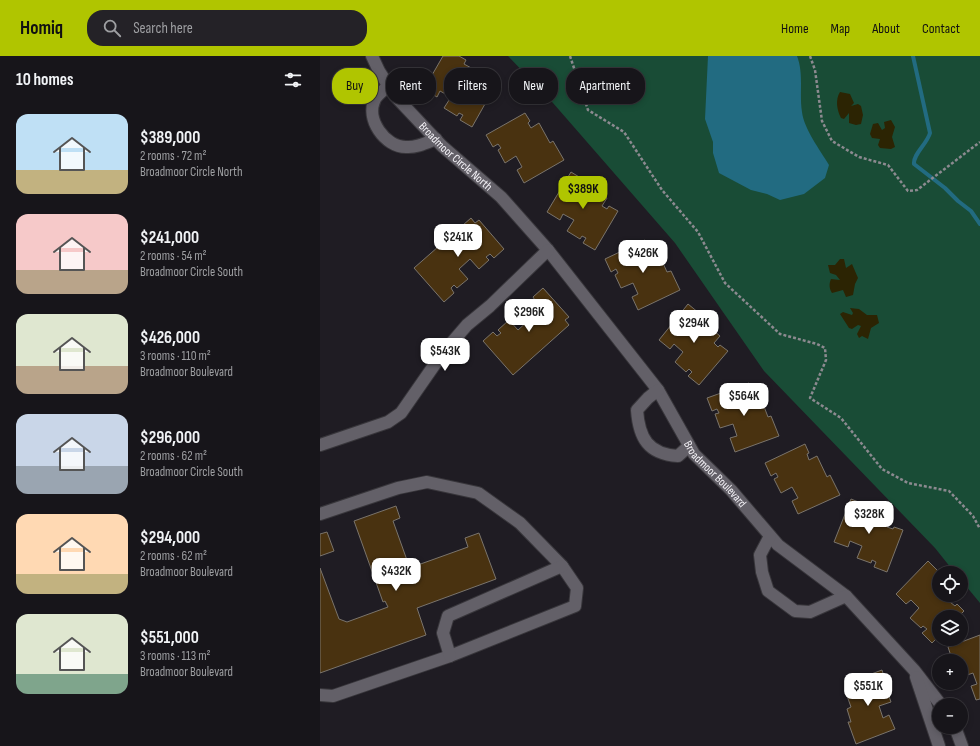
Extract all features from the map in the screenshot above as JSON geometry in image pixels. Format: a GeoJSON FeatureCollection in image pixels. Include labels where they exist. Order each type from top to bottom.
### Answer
{"type":"FeatureCollection","features":[{"type":"Feature","properties":{"kind":"street","name":"Broadmoor Circle North"},"geometry":{"type":"LineString","coordinates":[[372,56],[386,82]]}},
{"type":"Feature","properties":{"kind":"street"},"geometry":{"type":"LineString","coordinates":[[386,88],[375,98],[372,111],[376,127],[389,142],[405,147],[422,145],[436,139]]}},
{"type":"Feature","properties":{"kind":"street","name":"Broadmoor Circle North"},"geometry":{"type":"LineString","coordinates":[[403,104],[436,139],[501,197],[548,250]]}},
{"type":"Feature","properties":{"kind":"street"},"geometry":{"type":"LineString","coordinates":[[320,445],[388,422],[401,413],[442,354],[466,325],[490,306],[548,250]]}},
{"type":"Feature","properties":{"kind":"street","name":"Broadmoor Boulevard"},"geometry":{"type":"LineString","coordinates":[[548,250],[658,390],[694,454],[731,490],[778,545],[846,596],[914,670],[936,698]]}},
{"type":"Feature","properties":{"kind":"street"},"geometry":{"type":"LineString","coordinates":[[658,390],[637,410],[638,423],[643,439],[654,450],[666,455],[678,456],[689,446]]}},
{"type":"Feature","properties":{"kind":"street"},"geometry":{"type":"LineString","coordinates":[[320,514],[398,488],[427,482],[478,492],[520,523],[562,566],[577,588],[575,606],[450,656],[333,696],[320,695]]}},
{"type":"Feature","properties":{"kind":"street"},"geometry":{"type":"LineString","coordinates":[[770,536],[760,555],[762,572],[768,591],[795,611],[802,612],[810,612],[846,596]]}},
{"type":"Feature","properties":{"kind":"street"},"geometry":{"type":"LineString","coordinates":[[450,656],[443,633],[448,616],[562,566]]}},
{"type":"Feature","properties":{"kind":"street","name":"Broadmoor Boulevard"},"geometry":{"type":"LineString","coordinates":[[914,670],[939,746]]}},
{"type":"Feature","properties":{"kind":"street"},"geometry":{"type":"LineString","coordinates":[[958,734],[962,746]]}},
{"type":"Feature","properties":{"kind":"path"},"geometry":{"type":"LineString","coordinates":[[570,56],[588,110],[624,132],[662,190],[698,232],[724,283],[780,334],[817,344],[825,348],[826,360],[810,398],[841,418],[882,469],[908,483],[949,491],[973,516],[980,529]]}},
{"type":"Feature","properties":{"kind":"path"},"geometry":{"type":"LineString","coordinates":[[810,56],[815,70],[822,121],[832,141],[858,157],[888,165],[908,191],[917,190],[980,142]]}},
{"type":"Feature","properties":{"kind":"green space"},"geometry":{"type":"Polygon","coordinates":[[[508,56],[980,56],[980,603],[968,588],[968,566],[949,566],[935,548],[764,371],[675,243],[554,104],[558,104],[558,68],[519,68],[508,56]]]}},
{"type":"Feature","properties":{"kind":"sand"},"geometry":{"type":"Polygon","coordinates":[[[840,92],[850,94],[854,103],[851,106],[858,104],[861,106],[863,115],[861,124],[856,125],[849,123],[849,113],[844,119],[841,118],[837,105],[837,98],[840,92]]]}},
{"type":"Feature","properties":{"kind":"sand"},"geometry":{"type":"Polygon","coordinates":[[[891,120],[895,127],[892,137],[895,147],[891,149],[880,148],[878,145],[880,139],[872,138],[870,134],[873,124],[878,123],[882,130],[885,128],[884,122],[891,120]]]}},
{"type":"Feature","properties":{"kind":"sand"},"geometry":{"type":"Polygon","coordinates":[[[840,259],[844,259],[846,268],[852,264],[858,278],[853,295],[846,297],[843,290],[832,293],[830,288],[831,279],[840,280],[836,275],[830,273],[828,265],[835,265],[840,259]]]}},
{"type":"Feature","properties":{"kind":"sand"},"geometry":{"type":"Polygon","coordinates":[[[850,308],[859,309],[867,315],[877,315],[879,323],[871,328],[868,339],[862,336],[859,338],[857,334],[861,326],[858,325],[852,329],[849,328],[840,314],[843,312],[852,315],[853,313],[850,308]]]}},
{"type":"Feature","properties":{"kind":"water"},"geometry":{"type":"Polygon","coordinates":[[[708,56],[797,56],[801,77],[801,105],[803,119],[829,165],[825,178],[804,194],[780,200],[767,194],[751,190],[719,173],[713,153],[713,142],[705,119],[708,56]]]}},
{"type":"Feature","properties":{"kind":"building"},"geometry":{"type":"Polygon","coordinates":[[[443,56],[459,56],[466,60],[464,64],[471,68],[444,68],[444,93],[440,91],[437,97],[436,68],[443,56]]]}},
{"type":"Feature","properties":{"kind":"building"},"geometry":{"type":"Polygon","coordinates":[[[447,104],[485,104],[472,127],[460,120],[463,115],[459,113],[457,116],[444,108],[447,104]]]}},
{"type":"Feature","properties":{"kind":"building"},"geometry":{"type":"Polygon","coordinates":[[[525,113],[530,121],[528,123],[531,128],[539,123],[550,143],[553,141],[564,160],[524,183],[517,170],[522,167],[516,156],[505,163],[498,150],[501,148],[498,144],[493,147],[486,135],[525,113]]]}},
{"type":"Feature","properties":{"kind":"building"},"geometry":{"type":"Polygon","coordinates":[[[571,172],[589,183],[587,186],[607,198],[602,206],[607,209],[609,206],[618,211],[595,250],[583,243],[586,238],[582,236],[580,239],[567,231],[574,220],[563,214],[560,220],[547,212],[571,172]]]}},
{"type":"Feature","properties":{"kind":"building"},"geometry":{"type":"Polygon","coordinates":[[[471,218],[475,223],[479,220],[504,249],[494,258],[490,254],[486,257],[489,260],[479,269],[470,259],[459,269],[468,279],[457,288],[454,285],[451,288],[454,293],[444,302],[414,268],[471,218]]]}},
{"type":"Feature","properties":{"kind":"building"},"geometry":{"type":"Polygon","coordinates":[[[645,240],[650,249],[647,250],[649,256],[658,252],[667,272],[671,271],[680,290],[638,310],[632,297],[638,294],[633,283],[621,288],[615,275],[618,273],[616,269],[611,272],[605,259],[645,240]]]}},
{"type":"Feature","properties":{"kind":"building"},"geometry":{"type":"Polygon","coordinates":[[[543,288],[569,317],[565,320],[569,325],[513,375],[483,341],[493,332],[497,336],[501,333],[498,330],[509,320],[518,330],[528,321],[520,311],[530,302],[533,305],[536,302],[533,297],[543,288]]]}},
{"type":"Feature","properties":{"kind":"building"},"geometry":{"type":"Polygon","coordinates":[[[688,304],[705,318],[702,321],[720,336],[714,343],[718,347],[720,345],[728,351],[699,385],[688,376],[692,372],[689,369],[686,372],[675,362],[683,352],[674,344],[670,349],[659,340],[688,304]]]}},
{"type":"Feature","properties":{"kind":"building"},"geometry":{"type":"Polygon","coordinates":[[[749,383],[752,392],[749,393],[752,399],[760,396],[768,417],[771,416],[779,436],[735,452],[730,438],[737,436],[733,424],[720,428],[715,414],[719,413],[717,409],[712,411],[707,398],[749,383]]]}},
{"type":"Feature","properties":{"kind":"building"},"geometry":{"type":"Polygon","coordinates":[[[805,444],[809,453],[807,454],[809,460],[817,456],[827,477],[830,475],[840,495],[798,514],[792,501],[798,498],[792,487],[781,493],[774,479],[778,477],[776,473],[771,476],[765,463],[805,444]]]}},
{"type":"Feature","properties":{"kind":"building"},"geometry":{"type":"Polygon","coordinates":[[[851,499],[871,507],[870,510],[891,519],[887,527],[893,529],[894,527],[903,530],[887,572],[874,567],[876,562],[872,560],[871,563],[857,558],[862,546],[850,541],[848,547],[834,542],[851,499]]]}},
{"type":"Feature","properties":{"kind":"building"},"geometry":{"type":"Polygon","coordinates":[[[396,506],[400,518],[393,521],[408,563],[415,566],[468,547],[465,538],[479,533],[496,579],[417,608],[426,635],[320,673],[320,568],[339,619],[347,622],[388,607],[385,601],[383,602],[354,521],[396,506]]]}},
{"type":"Feature","properties":{"kind":"building"},"geometry":{"type":"Polygon","coordinates":[[[327,532],[334,551],[320,556],[320,534],[327,532]]]}},
{"type":"Feature","properties":{"kind":"building"},"geometry":{"type":"Polygon","coordinates":[[[928,561],[933,566],[932,602],[950,602],[955,606],[957,604],[963,610],[932,610],[932,643],[922,633],[927,629],[923,626],[921,628],[910,618],[919,608],[911,600],[906,604],[896,594],[928,561]]]}},
{"type":"Feature","properties":{"kind":"building"},"geometry":{"type":"Polygon","coordinates":[[[980,635],[980,699],[976,700],[971,686],[977,684],[973,673],[968,675],[968,654],[950,654],[948,647],[968,646],[968,640],[980,635]]]}},
{"type":"Feature","properties":{"kind":"building"},"geometry":{"type":"Polygon","coordinates":[[[882,670],[886,683],[881,685],[883,689],[886,688],[891,702],[879,706],[883,718],[889,715],[895,729],[856,744],[848,722],[851,722],[847,709],[851,707],[846,693],[850,692],[847,683],[882,670]]]}},
{"type":"Feature","properties":{"kind":"waterway"},"geometry":{"type":"LineString","coordinates":[[913,56],[930,133],[916,156],[914,164],[945,188],[971,211],[980,224]]}}]}
